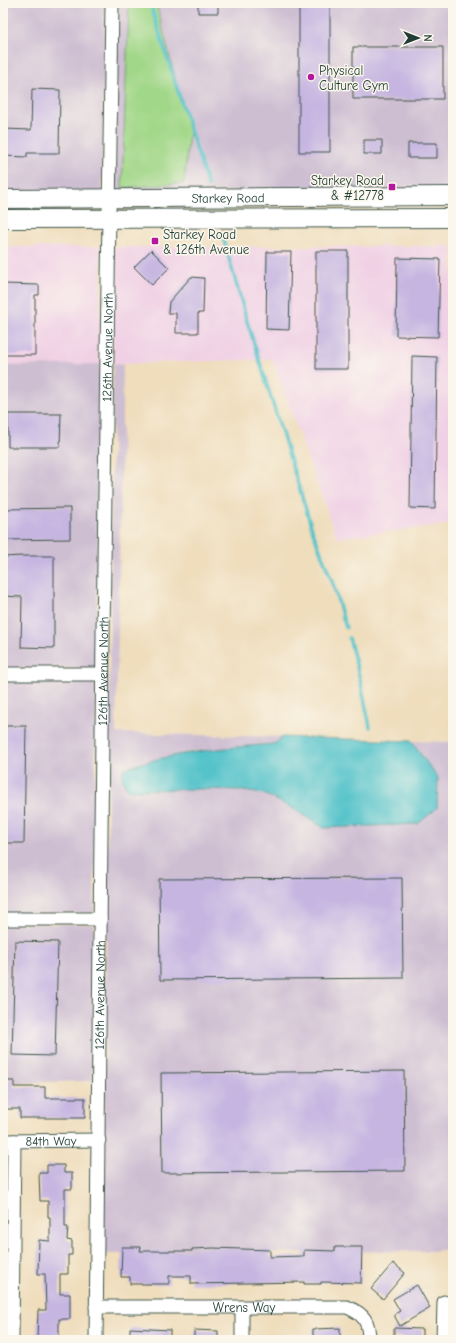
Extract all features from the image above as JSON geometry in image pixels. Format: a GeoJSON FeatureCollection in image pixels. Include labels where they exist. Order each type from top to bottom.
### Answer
{"type":"FeatureCollection","features":[{"type":"Feature","properties":{"kind":"main road","name":"Starkey Road"},"geometry":{"type":"LineString","coordinates":[[3,199],[453,196]]}},
{"type":"Feature","properties":{"kind":"main road","name":"Starkey Road"},"geometry":{"type":"LineString","coordinates":[[3,218],[453,218]]}},
{"type":"Feature","properties":{"kind":"street","name":"126th Avenue North"},"geometry":{"type":"LineString","coordinates":[[96,1340],[102,674],[112,3]]}},
{"type":"Feature","properties":{"kind":"street"},"geometry":{"type":"LineString","coordinates":[[3,674],[102,674]]}},
{"type":"Feature","properties":{"kind":"street"},"geometry":{"type":"LineString","coordinates":[[3,919],[100,919]]}},
{"type":"Feature","properties":{"kind":"street","name":"84th Way"},"geometry":{"type":"LineString","coordinates":[[9,1141],[99,1140]]}},
{"type":"Feature","properties":{"kind":"street"},"geometry":{"type":"LineString","coordinates":[[9,1141],[12,1340]]}},
{"type":"Feature","properties":{"kind":"street"},"geometry":{"type":"LineString","coordinates":[[443,1340],[444,1302]]}},
{"type":"Feature","properties":{"kind":"street","name":"Wrens Way"},"geometry":{"type":"LineString","coordinates":[[96,1307],[347,1307],[360,1313],[369,1327],[369,1340]]}},
{"type":"Feature","properties":{"kind":"street"},"geometry":{"type":"LineString","coordinates":[[242,1308],[242,1340]]}},
{"type":"Feature","properties":{"kind":"shaded area"},"geometry":{"type":"Polygon","coordinates":[[[3,3],[105,3],[102,192],[3,192],[3,3]]]}},
{"type":"Feature","properties":{"kind":"shaded area"},"geometry":{"type":"Polygon","coordinates":[[[118,3],[129,3],[122,188],[189,132],[156,3],[453,3],[453,190],[115,193],[118,3]]]}},
{"type":"Feature","properties":{"kind":"shaded area"},"geometry":{"type":"Polygon","coordinates":[[[452,246],[450,524],[337,538],[272,359],[113,364],[114,247],[452,246]]]}},
{"type":"Feature","properties":{"kind":"shaded area"},"geometry":{"type":"Polygon","coordinates":[[[453,246],[453,1249],[431,1251],[103,1254],[113,364],[123,365],[116,733],[283,737],[274,744],[193,751],[149,761],[124,769],[204,789],[236,790],[264,794],[294,809],[324,828],[418,824],[438,778],[411,741],[451,742],[450,524],[453,246]]]}},
{"type":"Feature","properties":{"kind":"shaded area"},"geometry":{"type":"Polygon","coordinates":[[[3,247],[101,247],[100,364],[3,366],[3,247]]]}},
{"type":"Feature","properties":{"kind":"shaded area"},"geometry":{"type":"Polygon","coordinates":[[[100,364],[96,668],[3,668],[3,366],[100,364]]]}},
{"type":"Feature","properties":{"kind":"shaded area"},"geometry":{"type":"Polygon","coordinates":[[[3,680],[96,680],[94,913],[3,913],[3,680]]]}},
{"type":"Feature","properties":{"kind":"shaded area"},"geometry":{"type":"Polygon","coordinates":[[[3,924],[94,924],[92,1081],[3,1083],[3,924]]]}},
{"type":"Feature","properties":{"kind":"green space"},"geometry":{"type":"Polygon","coordinates":[[[129,3],[156,3],[189,132],[184,183],[122,188],[129,3]]]}},
{"type":"Feature","properties":{"kind":"water"},"geometry":{"type":"Polygon","coordinates":[[[283,737],[411,741],[438,778],[437,808],[418,824],[324,828],[294,809],[264,794],[236,790],[204,789],[128,790],[122,779],[123,769],[161,758],[235,747],[274,744],[283,737]]]}},
{"type":"Feature","properties":{"kind":"building"},"geometry":{"type":"Polygon","coordinates":[[[198,3],[218,3],[218,13],[198,13],[198,3]]]}},
{"type":"Feature","properties":{"kind":"building"},"geometry":{"type":"Polygon","coordinates":[[[299,3],[330,3],[330,152],[299,152],[299,3]]]}},
{"type":"Feature","properties":{"kind":"building"},"geometry":{"type":"Polygon","coordinates":[[[353,47],[443,47],[443,99],[353,99],[353,47]]]}},
{"type":"Feature","properties":{"kind":"building"},"geometry":{"type":"Polygon","coordinates":[[[32,89],[60,90],[59,153],[27,153],[27,157],[3,156],[3,129],[31,130],[32,89]]]}},
{"type":"Feature","properties":{"kind":"building"},"geometry":{"type":"Polygon","coordinates":[[[364,140],[382,140],[382,154],[364,154],[364,140]]]}},
{"type":"Feature","properties":{"kind":"building"},"geometry":{"type":"Polygon","coordinates":[[[408,143],[437,143],[437,158],[408,158],[408,143]]]}},
{"type":"Feature","properties":{"kind":"building"},"geometry":{"type":"Polygon","coordinates":[[[151,250],[169,268],[152,285],[134,267],[151,250]]]}},
{"type":"Feature","properties":{"kind":"building"},"geometry":{"type":"Polygon","coordinates":[[[316,251],[348,251],[348,369],[316,369],[316,251]]]}},
{"type":"Feature","properties":{"kind":"building"},"geometry":{"type":"Polygon","coordinates":[[[267,252],[291,252],[289,330],[266,329],[267,252]]]}},
{"type":"Feature","properties":{"kind":"building"},"geometry":{"type":"Polygon","coordinates":[[[397,258],[440,259],[438,337],[396,336],[397,258]]]}},
{"type":"Feature","properties":{"kind":"building"},"geometry":{"type":"Polygon","coordinates":[[[191,277],[204,278],[203,313],[198,313],[198,333],[176,333],[176,313],[168,313],[169,302],[191,277]]]}},
{"type":"Feature","properties":{"kind":"building"},"geometry":{"type":"Polygon","coordinates":[[[3,284],[39,285],[39,295],[35,295],[35,355],[3,355],[3,284]]]}},
{"type":"Feature","properties":{"kind":"building"},"geometry":{"type":"Polygon","coordinates":[[[412,356],[437,357],[435,509],[410,508],[412,356]]]}},
{"type":"Feature","properties":{"kind":"building"},"geometry":{"type":"Polygon","coordinates":[[[8,414],[61,414],[60,447],[8,447],[8,414]]]}},
{"type":"Feature","properties":{"kind":"building"},"geometry":{"type":"Polygon","coordinates":[[[70,508],[70,539],[3,540],[3,509],[70,508]]]}},
{"type":"Feature","properties":{"kind":"building"},"geometry":{"type":"Polygon","coordinates":[[[54,556],[54,648],[21,647],[22,597],[3,596],[3,557],[54,556]]]}},
{"type":"Feature","properties":{"kind":"building"},"geometry":{"type":"Polygon","coordinates":[[[3,726],[26,726],[24,843],[3,843],[3,726]]]}},
{"type":"Feature","properties":{"kind":"building"},"geometry":{"type":"Polygon","coordinates":[[[402,878],[403,978],[160,980],[159,879],[402,878]]]}},
{"type":"Feature","properties":{"kind":"building"},"geometry":{"type":"Polygon","coordinates":[[[15,941],[58,942],[55,1056],[12,1055],[15,941]]]}},
{"type":"Feature","properties":{"kind":"building"},"geometry":{"type":"Polygon","coordinates":[[[404,1071],[405,1171],[162,1173],[161,1073],[404,1071]]]}},
{"type":"Feature","properties":{"kind":"building"},"geometry":{"type":"Polygon","coordinates":[[[3,1081],[14,1081],[14,1087],[45,1087],[45,1098],[85,1098],[85,1118],[20,1118],[20,1109],[3,1109],[3,1081]]]}},
{"type":"Feature","properties":{"kind":"building"},"geometry":{"type":"Polygon","coordinates":[[[47,1165],[64,1165],[64,1173],[72,1173],[72,1189],[65,1189],[65,1227],[68,1227],[67,1240],[72,1241],[72,1255],[68,1255],[68,1274],[60,1274],[60,1294],[70,1294],[70,1319],[59,1319],[59,1340],[37,1340],[38,1310],[46,1310],[45,1274],[38,1274],[39,1240],[50,1241],[48,1201],[40,1201],[39,1173],[47,1173],[47,1165]]]}},
{"type":"Feature","properties":{"kind":"building"},"geometry":{"type":"Polygon","coordinates":[[[122,1247],[141,1247],[140,1251],[192,1251],[192,1249],[213,1248],[270,1250],[270,1257],[304,1256],[304,1250],[335,1251],[335,1247],[362,1247],[361,1283],[321,1282],[321,1284],[304,1284],[304,1282],[191,1284],[191,1276],[169,1276],[169,1284],[130,1284],[130,1277],[121,1277],[122,1247]]]}},
{"type":"Feature","properties":{"kind":"building"},"geometry":{"type":"Polygon","coordinates":[[[393,1263],[405,1273],[383,1299],[371,1289],[393,1263]]]}},
{"type":"Feature","properties":{"kind":"building"},"geometry":{"type":"Polygon","coordinates":[[[417,1285],[430,1308],[400,1326],[395,1314],[400,1311],[393,1299],[417,1285]]]}},
{"type":"Feature","properties":{"kind":"building"},"geometry":{"type":"Polygon","coordinates":[[[130,1328],[170,1330],[170,1340],[130,1340],[130,1328]]]}},
{"type":"Feature","properties":{"kind":"building"},"geometry":{"type":"Polygon","coordinates":[[[340,1328],[340,1340],[313,1340],[313,1329],[340,1328]]]}},
{"type":"Feature","properties":{"kind":"building"},"geometry":{"type":"Polygon","coordinates":[[[394,1328],[422,1329],[422,1340],[403,1340],[403,1337],[394,1337],[394,1328]]]}},
{"type":"Feature","properties":{"kind":"building"},"geometry":{"type":"Polygon","coordinates":[[[194,1330],[218,1331],[218,1340],[194,1340],[194,1330]]]}},
{"type":"Feature","properties":{"kind":"waterway"},"geometry":{"type":"LineString","coordinates":[[150,3],[208,186]]}},
{"type":"Feature","properties":{"kind":"waterway"},"geometry":{"type":"LineString","coordinates":[[222,234],[247,321],[313,532],[332,581],[346,628]]}},
{"type":"Feature","properties":{"kind":"waterway"},"geometry":{"type":"LineString","coordinates":[[349,638],[360,679],[370,727]]}},
{"type":"Feature","properties":{"kind":"place","name":"Physical Culture Gym"},"geometry":{"type":"Point","coordinates":[311,77]}},
{"type":"Feature","properties":{"kind":"place","name":"Starkey Road & #12778"},"geometry":{"type":"Point","coordinates":[392,187]}},
{"type":"Feature","properties":{"kind":"place","name":"Starkey Road & 126th Avenue"},"geometry":{"type":"Point","coordinates":[155,241]}}]}
